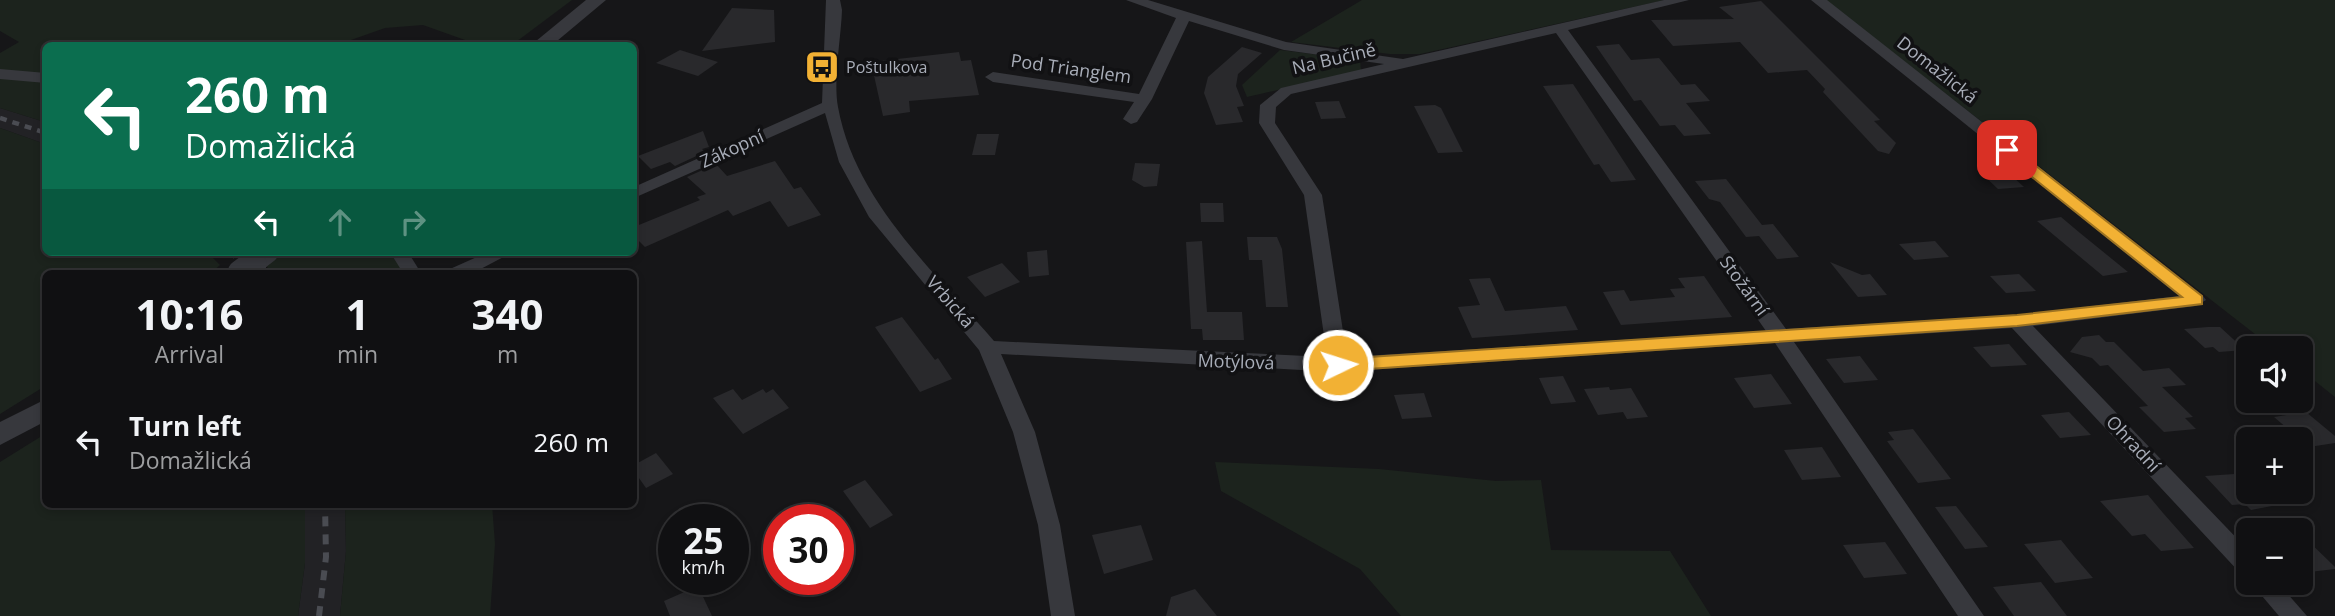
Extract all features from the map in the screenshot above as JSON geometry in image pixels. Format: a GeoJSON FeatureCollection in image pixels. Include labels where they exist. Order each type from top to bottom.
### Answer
{"type":"FeatureCollection","features":[{"type":"Feature","properties":{"kind":"street"},"geometry":{"type":"LineString","coordinates":[[544,42],[597,0]]}},
{"type":"Feature","properties":{"kind":"street","name":"Vrbická"},"geometry":{"type":"LineString","coordinates":[[833,0],[835,10],[830,105],[847,162],[878,217],[988,347],[1024,432],[1049,525],[1063,616]]}},
{"type":"Feature","properties":{"kind":"street"},"geometry":{"type":"LineString","coordinates":[[1133,0],[1284,46],[1410,63]]}},
{"type":"Feature","properties":{"kind":"street","name":"Na Bučině"},"geometry":{"type":"LineString","coordinates":[[1338,365],[1313,195],[1267,123],[1268,105],[1286,91],[1682,0]]}},
{"type":"Feature","properties":{"kind":"street","name":"Domažlická"},"geometry":{"type":"LineString","coordinates":[[1818,0],[2196,300]]}},
{"type":"Feature","properties":{"kind":"street","name":"Pod Trianglem"},"geometry":{"type":"LineString","coordinates":[[1131,119],[1144,99],[1184,16]]}},
{"type":"Feature","properties":{"kind":"street","name":"Stožární"},"geometry":{"type":"LineString","coordinates":[[1559,28],[1780,336],[1972,616]]}},
{"type":"Feature","properties":{"kind":"street"},"geometry":{"type":"LineString","coordinates":[[0,74],[42,78]]}},
{"type":"Feature","properties":{"kind":"street","name":"Pod Trianglem"},"geometry":{"type":"LineString","coordinates":[[993,77],[1144,99]]}},
{"type":"Feature","properties":{"kind":"street","name":"Zákopní"},"geometry":{"type":"LineString","coordinates":[[637,192],[830,105]]}},
{"type":"Feature","properties":{"kind":"street"},"geometry":{"type":"LineString","coordinates":[[245,270],[263,256]]}},
{"type":"Feature","properties":{"kind":"street"},"geometry":{"type":"LineString","coordinates":[[464,270],[494,256]]}},
{"type":"Feature","properties":{"kind":"street","name":"Motýlová"},"geometry":{"type":"LineString","coordinates":[[988,347],[1338,365],[2017,321],[2196,300]]}},
{"type":"Feature","properties":{"kind":"street","name":"Ohradní"},"geometry":{"type":"LineString","coordinates":[[2017,321],[2236,553]]}},
{"type":"Feature","properties":{"kind":"street"},"geometry":{"type":"LineString","coordinates":[[0,435],[42,410]]}},
{"type":"Feature","properties":{"kind":"street"},"geometry":{"type":"LineString","coordinates":[[2275,595],[2295,616]]}},
{"type":"Feature","properties":{"kind":"shaded area"},"geometry":{"type":"Polygon","coordinates":[[[0,0],[572,0],[516,42],[471,42],[423,25],[385,28],[345,42],[42,42],[42,121],[0,108],[0,53],[19,42],[0,31],[0,0]]]}},
{"type":"Feature","properties":{"kind":"shaded area"},"geometry":{"type":"Polygon","coordinates":[[[1362,0],[1665,0],[1420,54],[1390,54],[1291,42],[1362,0]]]}},
{"type":"Feature","properties":{"kind":"shaded area"},"geometry":{"type":"Polygon","coordinates":[[[1825,0],[2335,0],[2335,397],[2313,380],[2313,336],[2258,336],[1825,0]]]}},
{"type":"Feature","properties":{"kind":"shaded area"},"geometry":{"type":"Polygon","coordinates":[[[1280,50],[1360,60],[1361,71],[1247,97],[1242,85],[1280,50]]]}},
{"type":"Feature","properties":{"kind":"shaded area"},"geometry":{"type":"Polygon","coordinates":[[[0,108],[42,121],[42,143],[0,128],[0,108]]]}},
{"type":"Feature","properties":{"kind":"shaded area"},"geometry":{"type":"Polygon","coordinates":[[[0,128],[42,143],[42,256],[211,256],[220,265],[214,270],[42,270],[42,388],[0,414],[0,128]]]}},
{"type":"Feature","properties":{"kind":"shaded area"},"geometry":{"type":"Polygon","coordinates":[[[256,256],[395,256],[404,270],[270,270],[256,256]]]}},
{"type":"Feature","properties":{"kind":"shaded area"},"geometry":{"type":"Polygon","coordinates":[[[42,436],[42,508],[305,508],[305,563],[298,616],[0,616],[0,462],[42,436]]]}},
{"type":"Feature","properties":{"kind":"shaded area"},"geometry":{"type":"Polygon","coordinates":[[[1215,462],[1379,469],[1496,481],[1541,480],[1551,550],[1670,551],[1711,616],[1401,616],[1360,569],[1221,491],[1215,462]]]}},
{"type":"Feature","properties":{"kind":"shaded area"},"geometry":{"type":"Polygon","coordinates":[[[305,508],[345,508],[346,551],[340,616],[298,616],[305,563],[305,508]]]}},
{"type":"Feature","properties":{"kind":"shaded area"},"geometry":{"type":"Polygon","coordinates":[[[345,508],[492,508],[495,544],[490,616],[340,616],[346,551],[345,508]]]}},
{"type":"Feature","properties":{"kind":"building"},"geometry":{"type":"Polygon","coordinates":[[[1761,1],[1880,120],[1874,121],[1896,143],[1889,154],[1878,151],[1823,92],[1825,89],[1807,70],[1768,73],[1740,42],[1673,46],[1651,20],[1734,19],[1719,7],[1761,1]]]}},
{"type":"Feature","properties":{"kind":"building"},"geometry":{"type":"Polygon","coordinates":[[[732,8],[774,10],[775,42],[702,51],[732,8]]]}},
{"type":"Feature","properties":{"kind":"building"},"geometry":{"type":"Polygon","coordinates":[[[1619,44],[1631,60],[1659,58],[1681,85],[1695,84],[1710,101],[1686,103],[1711,134],[1684,136],[1675,125],[1660,126],[1641,100],[1634,101],[1596,46],[1619,44]]]}},
{"type":"Feature","properties":{"kind":"building"},"geometry":{"type":"Polygon","coordinates":[[[1242,47],[1262,53],[1238,74],[1236,86],[1244,106],[1237,107],[1243,122],[1216,125],[1204,93],[1208,77],[1242,47]]]}},
{"type":"Feature","properties":{"kind":"building"},"geometry":{"type":"Polygon","coordinates":[[[680,50],[718,62],[698,76],[656,63],[680,50]]]}},
{"type":"Feature","properties":{"kind":"building"},"geometry":{"type":"Polygon","coordinates":[[[959,52],[961,61],[971,60],[979,95],[909,101],[910,112],[883,116],[871,62],[959,52]]]}},
{"type":"Feature","properties":{"kind":"building"},"geometry":{"type":"Polygon","coordinates":[[[1573,84],[1636,180],[1611,182],[1599,164],[1594,165],[1543,86],[1573,84]]]}},
{"type":"Feature","properties":{"kind":"building"},"geometry":{"type":"Polygon","coordinates":[[[1339,101],[1346,118],[1321,119],[1315,102],[1339,101]]]}},
{"type":"Feature","properties":{"kind":"building"},"geometry":{"type":"Polygon","coordinates":[[[1435,105],[1441,108],[1463,152],[1438,153],[1414,106],[1435,105]]]}},
{"type":"Feature","properties":{"kind":"building"},"geometry":{"type":"Polygon","coordinates":[[[703,131],[709,147],[702,149],[705,152],[675,166],[670,162],[651,169],[638,156],[703,131]]]}},
{"type":"Feature","properties":{"kind":"building"},"geometry":{"type":"Polygon","coordinates":[[[977,134],[999,134],[995,155],[972,155],[977,134]]]}},
{"type":"Feature","properties":{"kind":"building"},"geometry":{"type":"Polygon","coordinates":[[[775,161],[794,189],[801,187],[821,215],[788,227],[770,201],[733,216],[728,210],[645,247],[637,239],[637,226],[700,200],[697,197],[706,194],[687,177],[716,164],[727,176],[775,161]]]}},
{"type":"Feature","properties":{"kind":"building"},"geometry":{"type":"Polygon","coordinates":[[[1135,163],[1160,164],[1157,186],[1144,187],[1132,180],[1135,163]]]}},
{"type":"Feature","properties":{"kind":"building"},"geometry":{"type":"Polygon","coordinates":[[[2002,167],[2024,187],[1998,189],[1977,169],[2002,167]]]}},
{"type":"Feature","properties":{"kind":"building"},"geometry":{"type":"Polygon","coordinates":[[[1726,179],[1762,225],[1773,224],[1799,257],[1777,259],[1759,236],[1746,237],[1720,202],[1709,199],[1695,181],[1726,179]]]}},
{"type":"Feature","properties":{"kind":"building"},"geometry":{"type":"Polygon","coordinates":[[[1200,203],[1223,203],[1224,222],[1201,222],[1200,203]]]}},
{"type":"Feature","properties":{"kind":"building"},"geometry":{"type":"Polygon","coordinates":[[[2061,217],[2128,272],[2103,276],[2037,221],[2061,217]]]}},
{"type":"Feature","properties":{"kind":"building"},"geometry":{"type":"Polygon","coordinates":[[[1247,237],[1277,237],[1282,249],[1288,307],[1266,307],[1262,260],[1249,260],[1247,237]]]}},
{"type":"Feature","properties":{"kind":"building"},"geometry":{"type":"Polygon","coordinates":[[[1202,241],[1207,312],[1242,312],[1244,340],[1203,340],[1202,329],[1191,329],[1186,242],[1202,241]]]}},
{"type":"Feature","properties":{"kind":"building"},"geometry":{"type":"Polygon","coordinates":[[[1935,241],[1949,257],[1914,260],[1899,244],[1935,241]]]}},
{"type":"Feature","properties":{"kind":"building"},"geometry":{"type":"Polygon","coordinates":[[[1047,250],[1049,275],[1029,277],[1027,252],[1047,250]]]}},
{"type":"Feature","properties":{"kind":"building"},"geometry":{"type":"Polygon","coordinates":[[[1830,262],[1862,275],[1870,274],[1887,295],[1858,297],[1830,262]]]}},
{"type":"Feature","properties":{"kind":"building"},"geometry":{"type":"Polygon","coordinates":[[[1002,263],[1020,282],[985,297],[967,277],[1002,263]]]}},
{"type":"Feature","properties":{"kind":"building"},"geometry":{"type":"Polygon","coordinates":[[[2019,274],[2036,291],[2006,293],[1990,276],[2019,274]]]}},
{"type":"Feature","properties":{"kind":"building"},"geometry":{"type":"Polygon","coordinates":[[[1704,276],[1732,317],[1621,325],[1603,292],[1624,290],[1630,301],[1675,297],[1670,289],[1685,288],[1678,278],[1704,276]]]}},
{"type":"Feature","properties":{"kind":"building"},"geometry":{"type":"Polygon","coordinates":[[[1490,278],[1505,311],[1566,306],[1578,330],[1472,338],[1458,307],[1480,305],[1469,279],[1490,278]]]}},
{"type":"Feature","properties":{"kind":"building"},"geometry":{"type":"Polygon","coordinates":[[[902,317],[935,360],[938,358],[952,379],[920,392],[875,327],[902,317]]]}},
{"type":"Feature","properties":{"kind":"building"},"geometry":{"type":"Polygon","coordinates":[[[2220,327],[2236,342],[2236,351],[2219,352],[2213,347],[2205,348],[2184,329],[2220,327]]]}},
{"type":"Feature","properties":{"kind":"building"},"geometry":{"type":"Polygon","coordinates":[[[2099,335],[2106,342],[2114,342],[2143,371],[2169,368],[2186,385],[2162,387],[2193,417],[2185,418],[2196,429],[2164,432],[2139,407],[2148,406],[2108,365],[2100,366],[2092,358],[2070,352],[2082,337],[2099,335]]]}},
{"type":"Feature","properties":{"kind":"building"},"geometry":{"type":"Polygon","coordinates":[[[2009,344],[2027,365],[1991,367],[1973,347],[2009,344]]]}},
{"type":"Feature","properties":{"kind":"building"},"geometry":{"type":"Polygon","coordinates":[[[1860,356],[1878,380],[1844,383],[1826,359],[1860,356]]]}},
{"type":"Feature","properties":{"kind":"building"},"geometry":{"type":"Polygon","coordinates":[[[1771,374],[1792,404],[1754,408],[1734,378],[1771,374]]]}},
{"type":"Feature","properties":{"kind":"building"},"geometry":{"type":"Polygon","coordinates":[[[1563,376],[1576,402],[1551,404],[1539,378],[1563,376]]]}},
{"type":"Feature","properties":{"kind":"building"},"geometry":{"type":"Polygon","coordinates":[[[1609,387],[1610,390],[1631,388],[1648,417],[1627,419],[1623,412],[1598,415],[1584,389],[1609,387]]]}},
{"type":"Feature","properties":{"kind":"building"},"geometry":{"type":"Polygon","coordinates":[[[733,389],[742,400],[763,389],[766,393],[773,389],[789,408],[743,434],[713,398],[733,389]]]}},
{"type":"Feature","properties":{"kind":"building"},"geometry":{"type":"Polygon","coordinates":[[[1424,393],[1432,417],[1402,419],[1394,395],[1424,393]]]}},
{"type":"Feature","properties":{"kind":"building"},"geometry":{"type":"Polygon","coordinates":[[[2069,412],[2091,435],[2060,438],[2041,415],[2069,412]]]}},
{"type":"Feature","properties":{"kind":"building"},"geometry":{"type":"Polygon","coordinates":[[[2307,413],[2335,436],[2335,443],[2313,446],[2313,427],[2286,427],[2274,417],[2307,413]]]}},
{"type":"Feature","properties":{"kind":"building"},"geometry":{"type":"Polygon","coordinates":[[[1913,429],[1951,479],[1918,483],[1887,441],[1894,440],[1888,432],[1913,429]]]}},
{"type":"Feature","properties":{"kind":"building"},"geometry":{"type":"Polygon","coordinates":[[[1822,447],[1841,477],[1802,480],[1784,450],[1822,447]]]}},
{"type":"Feature","properties":{"kind":"building"},"geometry":{"type":"Polygon","coordinates":[[[656,453],[673,474],[646,488],[637,475],[637,463],[656,453]]]}},
{"type":"Feature","properties":{"kind":"building"},"geometry":{"type":"Polygon","coordinates":[[[2236,474],[2236,504],[2245,504],[2232,505],[2205,476],[2236,474]]]}},
{"type":"Feature","properties":{"kind":"building"},"geometry":{"type":"Polygon","coordinates":[[[865,480],[893,515],[870,528],[843,491],[865,480]]]}},
{"type":"Feature","properties":{"kind":"building"},"geometry":{"type":"Polygon","coordinates":[[[2148,495],[2194,548],[2161,551],[2145,534],[2132,536],[2100,501],[2148,495]]]}},
{"type":"Feature","properties":{"kind":"building"},"geometry":{"type":"Polygon","coordinates":[[[2245,504],[2272,506],[2251,510],[2245,504]]]}},
{"type":"Feature","properties":{"kind":"building"},"geometry":{"type":"Polygon","coordinates":[[[1956,506],[1988,547],[1965,549],[1935,507],[1956,506]]]}},
{"type":"Feature","properties":{"kind":"building"},"geometry":{"type":"Polygon","coordinates":[[[1141,525],[1153,560],[1104,574],[1092,535],[1141,525]]]}},
{"type":"Feature","properties":{"kind":"building"},"geometry":{"type":"Polygon","coordinates":[[[2061,540],[2093,578],[2055,583],[2024,544],[2061,540]]]}},
{"type":"Feature","properties":{"kind":"building"},"geometry":{"type":"Polygon","coordinates":[[[1885,542],[1907,574],[1864,578],[1843,545],[1885,542]]]}},
{"type":"Feature","properties":{"kind":"building"},"geometry":{"type":"Polygon","coordinates":[[[2313,546],[2335,567],[2313,572],[2313,546]]]}},
{"type":"Feature","properties":{"kind":"building"},"geometry":{"type":"Polygon","coordinates":[[[2041,582],[2067,616],[2014,616],[1993,587],[2041,582]]]}},
{"type":"Feature","properties":{"kind":"building"},"geometry":{"type":"Polygon","coordinates":[[[1195,589],[1217,616],[1166,616],[1171,597],[1195,589]]]}},
{"type":"Feature","properties":{"kind":"building"},"geometry":{"type":"Polygon","coordinates":[[[678,595],[702,595],[712,616],[670,616],[664,601],[678,595]]]}},
{"type":"Feature","properties":{"kind":"railway"},"geometry":{"type":"LineString","coordinates":[[0,118],[42,132]]}},
{"type":"Feature","properties":{"kind":"railway"},"geometry":{"type":"LineString","coordinates":[[234,256],[248,270]]}},
{"type":"Feature","properties":{"kind":"railway"},"geometry":{"type":"LineString","coordinates":[[319,616],[326,557],[325,508]]}},
{"type":"Feature","properties":{"kind":"place","name":"Poštulkova"},"geometry":{"type":"Point","coordinates":[822,67]}},
{"type":"Feature","properties":{"kind":"route"},"geometry":{"type":"LineString","coordinates":[[1338,365],[2017,321],[2196,300],[2007,150]]}}]}
